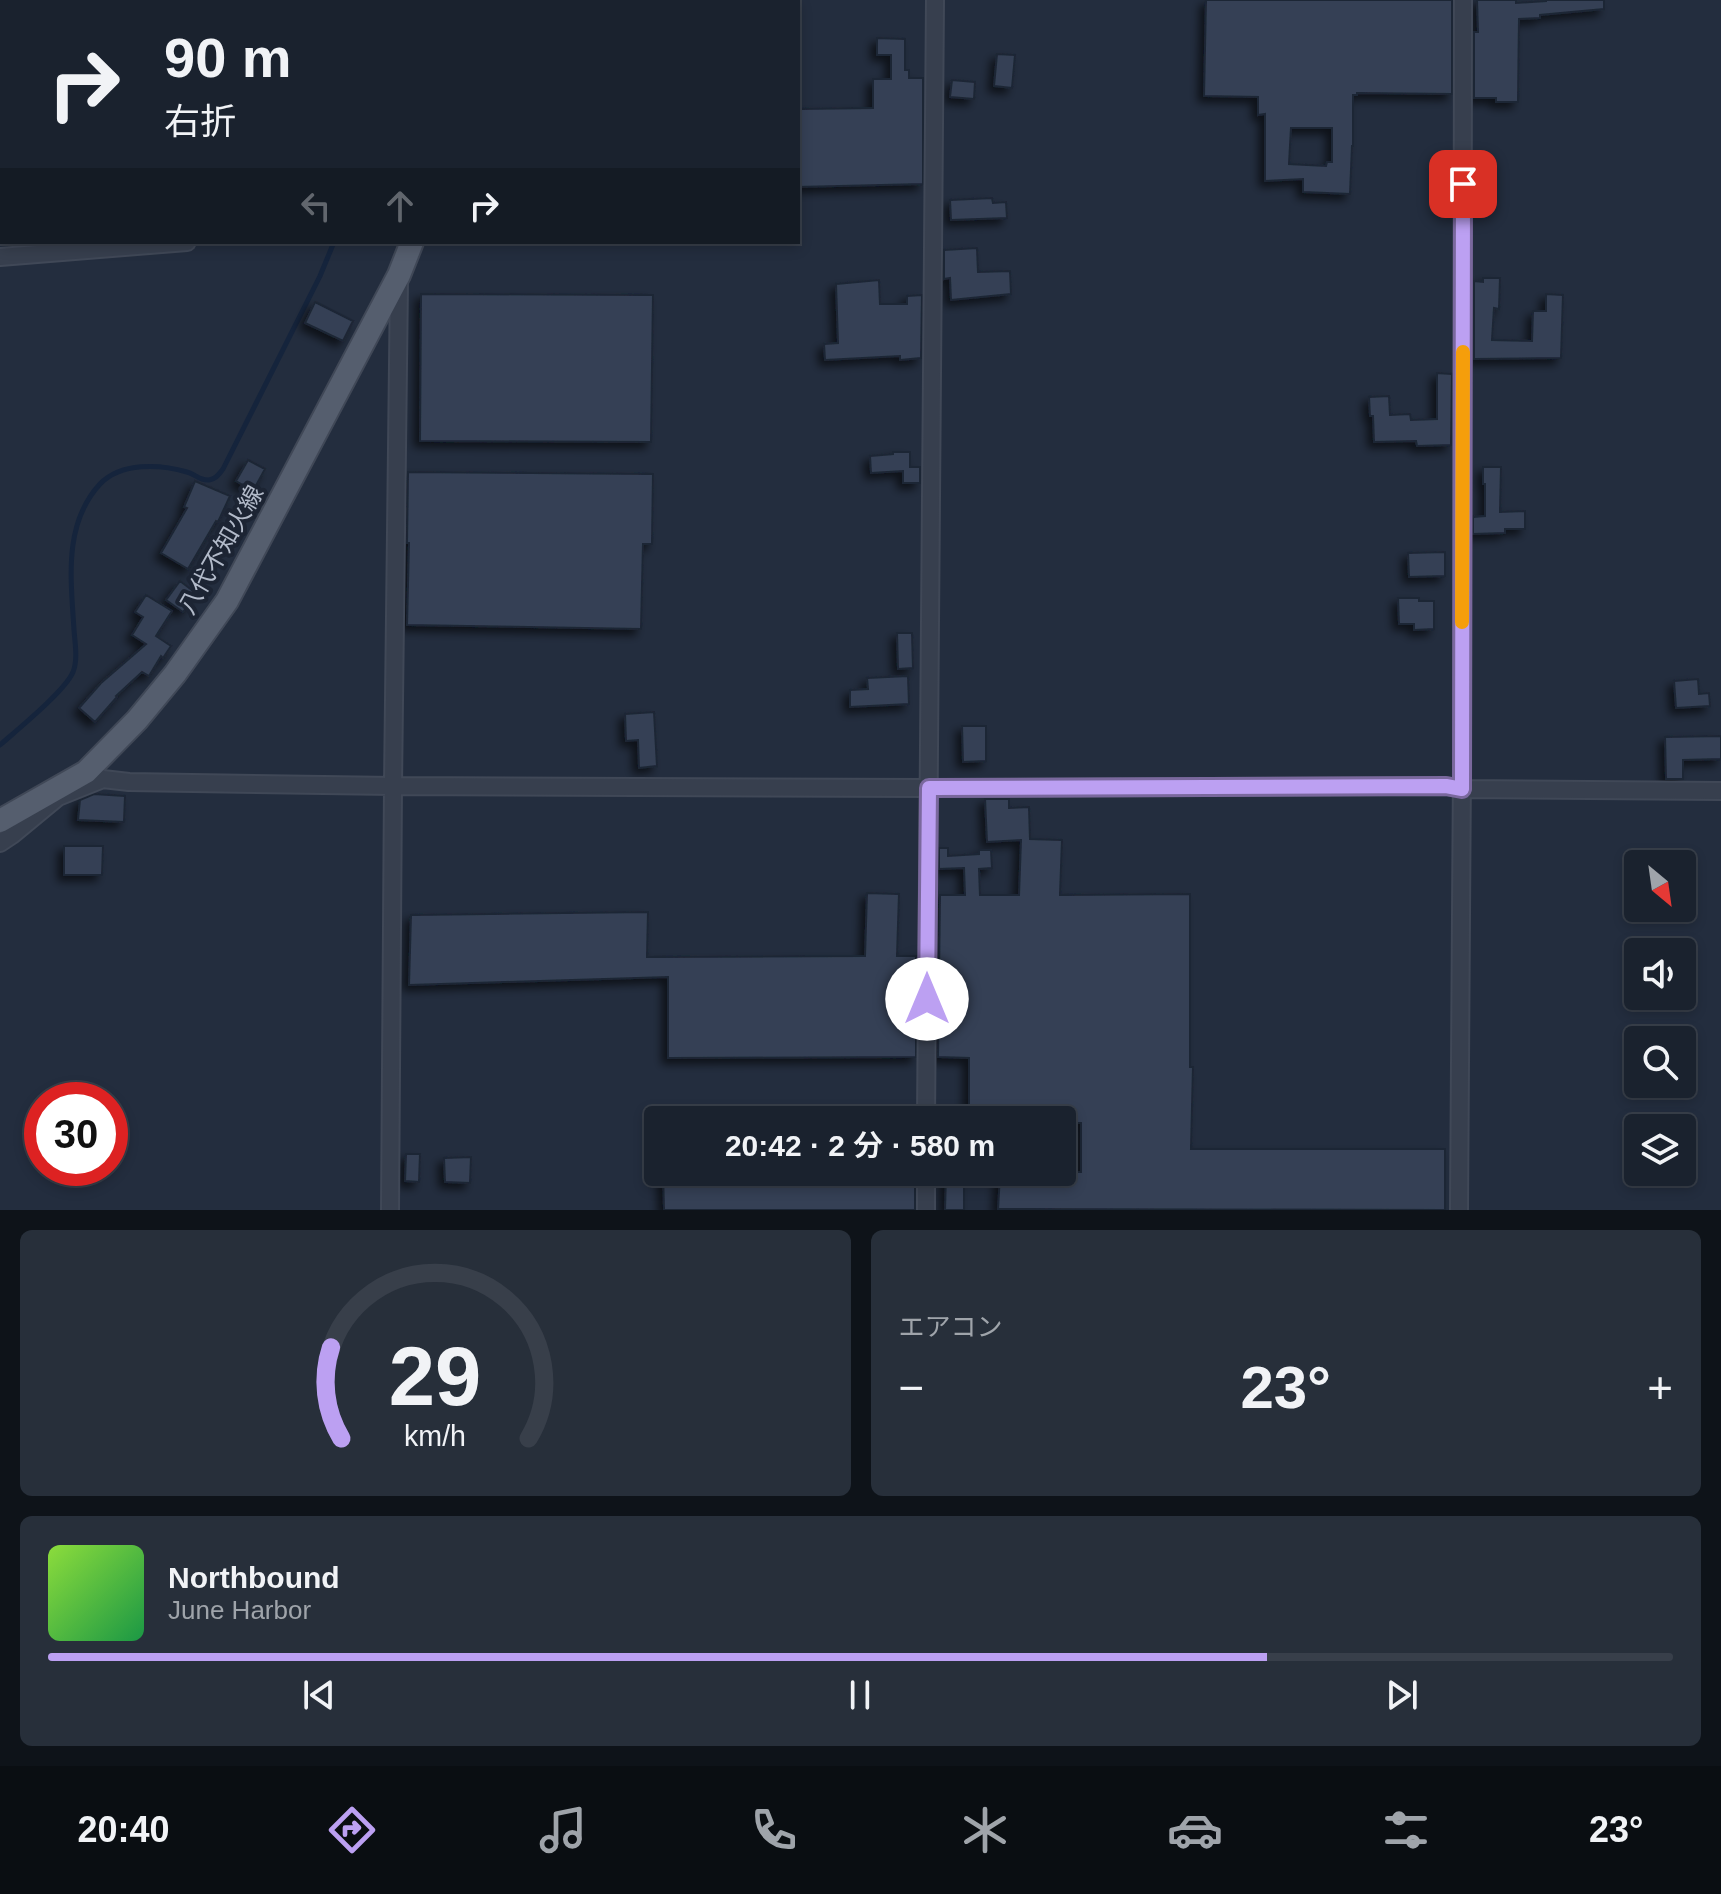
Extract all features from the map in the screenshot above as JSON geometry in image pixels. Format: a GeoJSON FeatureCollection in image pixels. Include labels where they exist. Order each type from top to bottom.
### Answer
{"type":"FeatureCollection","features":[{"type":"Feature","properties":{"kind":"main road","name":"八代不知火線"},"geometry":{"type":"LineString","coordinates":[[0,821],[95,776],[175,674],[227,601],[399,275],[411,244]]}},
{"type":"Feature","properties":{"kind":"street"},"geometry":{"type":"LineString","coordinates":[[926,1106],[935,0]]}},
{"type":"Feature","properties":{"kind":"street"},"geometry":{"type":"LineString","coordinates":[[1459,1210],[1463,0]]}},
{"type":"Feature","properties":{"kind":"street"},"geometry":{"type":"LineString","coordinates":[[0,257],[162,244]]}},
{"type":"Feature","properties":{"kind":"street"},"geometry":{"type":"LineString","coordinates":[[390,1210],[399,275]]}},
{"type":"Feature","properties":{"kind":"street"},"geometry":{"type":"LineString","coordinates":[[0,843],[58,797],[95,776],[129,782],[393,786],[1446,786],[1462,789],[1721,791]]}},
{"type":"Feature","properties":{"kind":"street"},"geometry":{"type":"LineString","coordinates":[[926,1186],[926,1210]]}},
{"type":"Feature","properties":{"kind":"building"},"geometry":{"type":"Polygon","coordinates":[[[1206,0],[1452,0],[1452,94],[1353,95],[1350,194],[1303,192],[1303,179],[1265,181],[1265,114],[1258,115],[1258,97],[1204,96],[1206,0]],[[1291,128],[1289,164],[1326,166],[1327,162],[1332,162],[1332,128],[1291,128]]]}},
{"type":"Feature","properties":{"kind":"building"},"geometry":{"type":"Polygon","coordinates":[[[1477,0],[1516,0],[1516,3],[1604,0],[1604,9],[1519,19],[1518,102],[1496,102],[1496,98],[1474,98],[1477,0]]]}},
{"type":"Feature","properties":{"kind":"building"},"geometry":{"type":"Polygon","coordinates":[[[877,38],[905,39],[905,70],[909,70],[909,78],[923,78],[923,184],[800,187],[800,109],[873,108],[873,79],[891,79],[891,55],[877,55],[877,38]]]}},
{"type":"Feature","properties":{"kind":"building"},"geometry":{"type":"Polygon","coordinates":[[[997,54],[1015,55],[1012,88],[994,86],[997,54]]]}},
{"type":"Feature","properties":{"kind":"building"},"geometry":{"type":"Polygon","coordinates":[[[952,80],[975,82],[974,99],[950,97],[952,80]]]}},
{"type":"Feature","properties":{"kind":"building"},"geometry":{"type":"Polygon","coordinates":[[[992,198],[993,203],[1006,202],[1007,218],[951,220],[950,200],[992,198]]]}},
{"type":"Feature","properties":{"kind":"building"},"geometry":{"type":"Polygon","coordinates":[[[977,248],[978,272],[1010,271],[1011,294],[951,300],[950,278],[944,279],[944,250],[977,248]]]}},
{"type":"Feature","properties":{"kind":"building"},"geometry":{"type":"Polygon","coordinates":[[[1483,278],[1500,278],[1499,309],[1494,308],[1492,340],[1532,341],[1533,311],[1546,311],[1546,294],[1563,295],[1561,358],[1474,359],[1474,281],[1483,282],[1483,278]]]}},
{"type":"Feature","properties":{"kind":"building"},"geometry":{"type":"Polygon","coordinates":[[[879,280],[880,304],[907,304],[907,296],[922,295],[921,358],[900,360],[900,356],[825,360],[824,344],[838,343],[836,284],[879,280]]]}},
{"type":"Feature","properties":{"kind":"building"},"geometry":{"type":"Polygon","coordinates":[[[421,294],[653,295],[651,442],[420,441],[421,294]]]}},
{"type":"Feature","properties":{"kind":"building"},"geometry":{"type":"Polygon","coordinates":[[[315,302],[353,321],[343,341],[305,323],[315,302]]]}},
{"type":"Feature","properties":{"kind":"building"},"geometry":{"type":"Polygon","coordinates":[[[1437,373],[1452,374],[1451,445],[1417,446],[1416,441],[1374,442],[1369,397],[1389,396],[1390,415],[1410,414],[1411,420],[1437,419],[1437,373]]]}},
{"type":"Feature","properties":{"kind":"building"},"geometry":{"type":"Polygon","coordinates":[[[910,452],[910,467],[920,467],[920,483],[903,483],[903,471],[871,473],[870,456],[910,452]]]}},
{"type":"Feature","properties":{"kind":"building"},"geometry":{"type":"Polygon","coordinates":[[[248,460],[265,469],[253,491],[236,481],[248,460]]]}},
{"type":"Feature","properties":{"kind":"building"},"geometry":{"type":"Polygon","coordinates":[[[1483,467],[1501,467],[1500,512],[1525,511],[1525,529],[1473,534],[1473,517],[1485,516],[1483,467]]]}},
{"type":"Feature","properties":{"kind":"building"},"geometry":{"type":"Polygon","coordinates":[[[408,472],[653,474],[652,544],[643,544],[641,629],[407,625],[408,472]]]}},
{"type":"Feature","properties":{"kind":"building"},"geometry":{"type":"Polygon","coordinates":[[[195,481],[230,496],[218,522],[188,569],[161,553],[187,508],[184,507],[195,481]]]}},
{"type":"Feature","properties":{"kind":"building"},"geometry":{"type":"Polygon","coordinates":[[[1445,552],[1445,576],[1409,577],[1408,553],[1445,552]]]}},
{"type":"Feature","properties":{"kind":"building"},"geometry":{"type":"Polygon","coordinates":[[[180,581],[197,594],[183,612],[166,600],[180,581]]]}},
{"type":"Feature","properties":{"kind":"building"},"geometry":{"type":"Polygon","coordinates":[[[146,595],[172,611],[156,636],[171,646],[149,676],[142,672],[116,696],[95,722],[79,708],[101,683],[146,644],[132,635],[143,617],[135,612],[146,595]]]}},
{"type":"Feature","properties":{"kind":"building"},"geometry":{"type":"Polygon","coordinates":[[[1398,598],[1434,601],[1434,629],[1414,630],[1414,624],[1399,624],[1398,598]]]}},
{"type":"Feature","properties":{"kind":"building"},"geometry":{"type":"Polygon","coordinates":[[[897,633],[912,633],[913,668],[898,669],[897,633]]]}},
{"type":"Feature","properties":{"kind":"building"},"geometry":{"type":"Polygon","coordinates":[[[908,676],[909,704],[850,707],[850,690],[868,689],[867,678],[908,676]]]}},
{"type":"Feature","properties":{"kind":"building"},"geometry":{"type":"Polygon","coordinates":[[[1698,679],[1699,694],[1709,693],[1710,706],[1676,708],[1674,681],[1698,679]]]}},
{"type":"Feature","properties":{"kind":"building"},"geometry":{"type":"Polygon","coordinates":[[[654,712],[657,766],[639,768],[638,740],[626,741],[625,714],[654,712]]]}},
{"type":"Feature","properties":{"kind":"building"},"geometry":{"type":"Polygon","coordinates":[[[962,726],[986,726],[986,761],[963,762],[962,726]]]}},
{"type":"Feature","properties":{"kind":"building"},"geometry":{"type":"Polygon","coordinates":[[[1721,736],[1721,759],[1683,760],[1683,779],[1666,779],[1665,737],[1721,736]]]}},
{"type":"Feature","properties":{"kind":"building"},"geometry":{"type":"Polygon","coordinates":[[[94,794],[125,796],[124,822],[78,820],[80,800],[94,794]]]}},
{"type":"Feature","properties":{"kind":"building"},"geometry":{"type":"Polygon","coordinates":[[[985,799],[1009,799],[1009,808],[1029,807],[1030,839],[1062,840],[1060,895],[1190,894],[1191,1149],[1445,1149],[1445,1210],[998,1209],[999,1186],[1076,1186],[1076,1172],[1081,1172],[1081,1123],[1076,1123],[1076,1106],[969,1106],[969,1058],[938,1057],[940,895],[965,895],[964,868],[939,869],[939,848],[948,848],[948,856],[991,850],[992,868],[979,869],[980,895],[1019,895],[1021,840],[987,842],[985,799]]]}},
{"type":"Feature","properties":{"kind":"building"},"geometry":{"type":"Polygon","coordinates":[[[64,846],[103,846],[102,875],[64,875],[64,846]]]}},
{"type":"Feature","properties":{"kind":"building"},"geometry":{"type":"Polygon","coordinates":[[[867,893],[899,894],[897,956],[916,956],[916,1057],[668,1058],[668,977],[409,985],[411,915],[648,912],[647,957],[865,956],[867,893]]]}},
{"type":"Feature","properties":{"kind":"building"},"geometry":{"type":"Polygon","coordinates":[[[406,1154],[420,1154],[419,1182],[405,1181],[406,1154]]]}},
{"type":"Feature","properties":{"kind":"building"},"geometry":{"type":"Polygon","coordinates":[[[471,1157],[470,1183],[445,1182],[444,1158],[471,1157]]]}},
{"type":"Feature","properties":{"kind":"building"},"geometry":{"type":"Polygon","coordinates":[[[663,1186],[915,1186],[915,1210],[664,1210],[663,1186]]]}},
{"type":"Feature","properties":{"kind":"building"},"geometry":{"type":"Polygon","coordinates":[[[946,1186],[964,1186],[964,1210],[945,1210],[946,1186]]]}},
{"type":"Feature","properties":{"kind":"waterway"},"geometry":{"type":"LineString","coordinates":[[0,745],[51,699],[73,672],[76,651],[72,553],[80,517],[88,500],[109,477],[130,468],[165,467],[206,480],[214,479],[219,474],[320,276],[333,244]]}},
{"type":"Feature","properties":{"kind":"slow traffic"},"geometry":{"type":"LineString","coordinates":[[1462,622],[1463,352]]}},
{"type":"Feature","properties":{"kind":"route"},"geometry":{"type":"LineString","coordinates":[[927,999],[929,788],[1446,786],[1462,789],[1463,184]]}}]}
